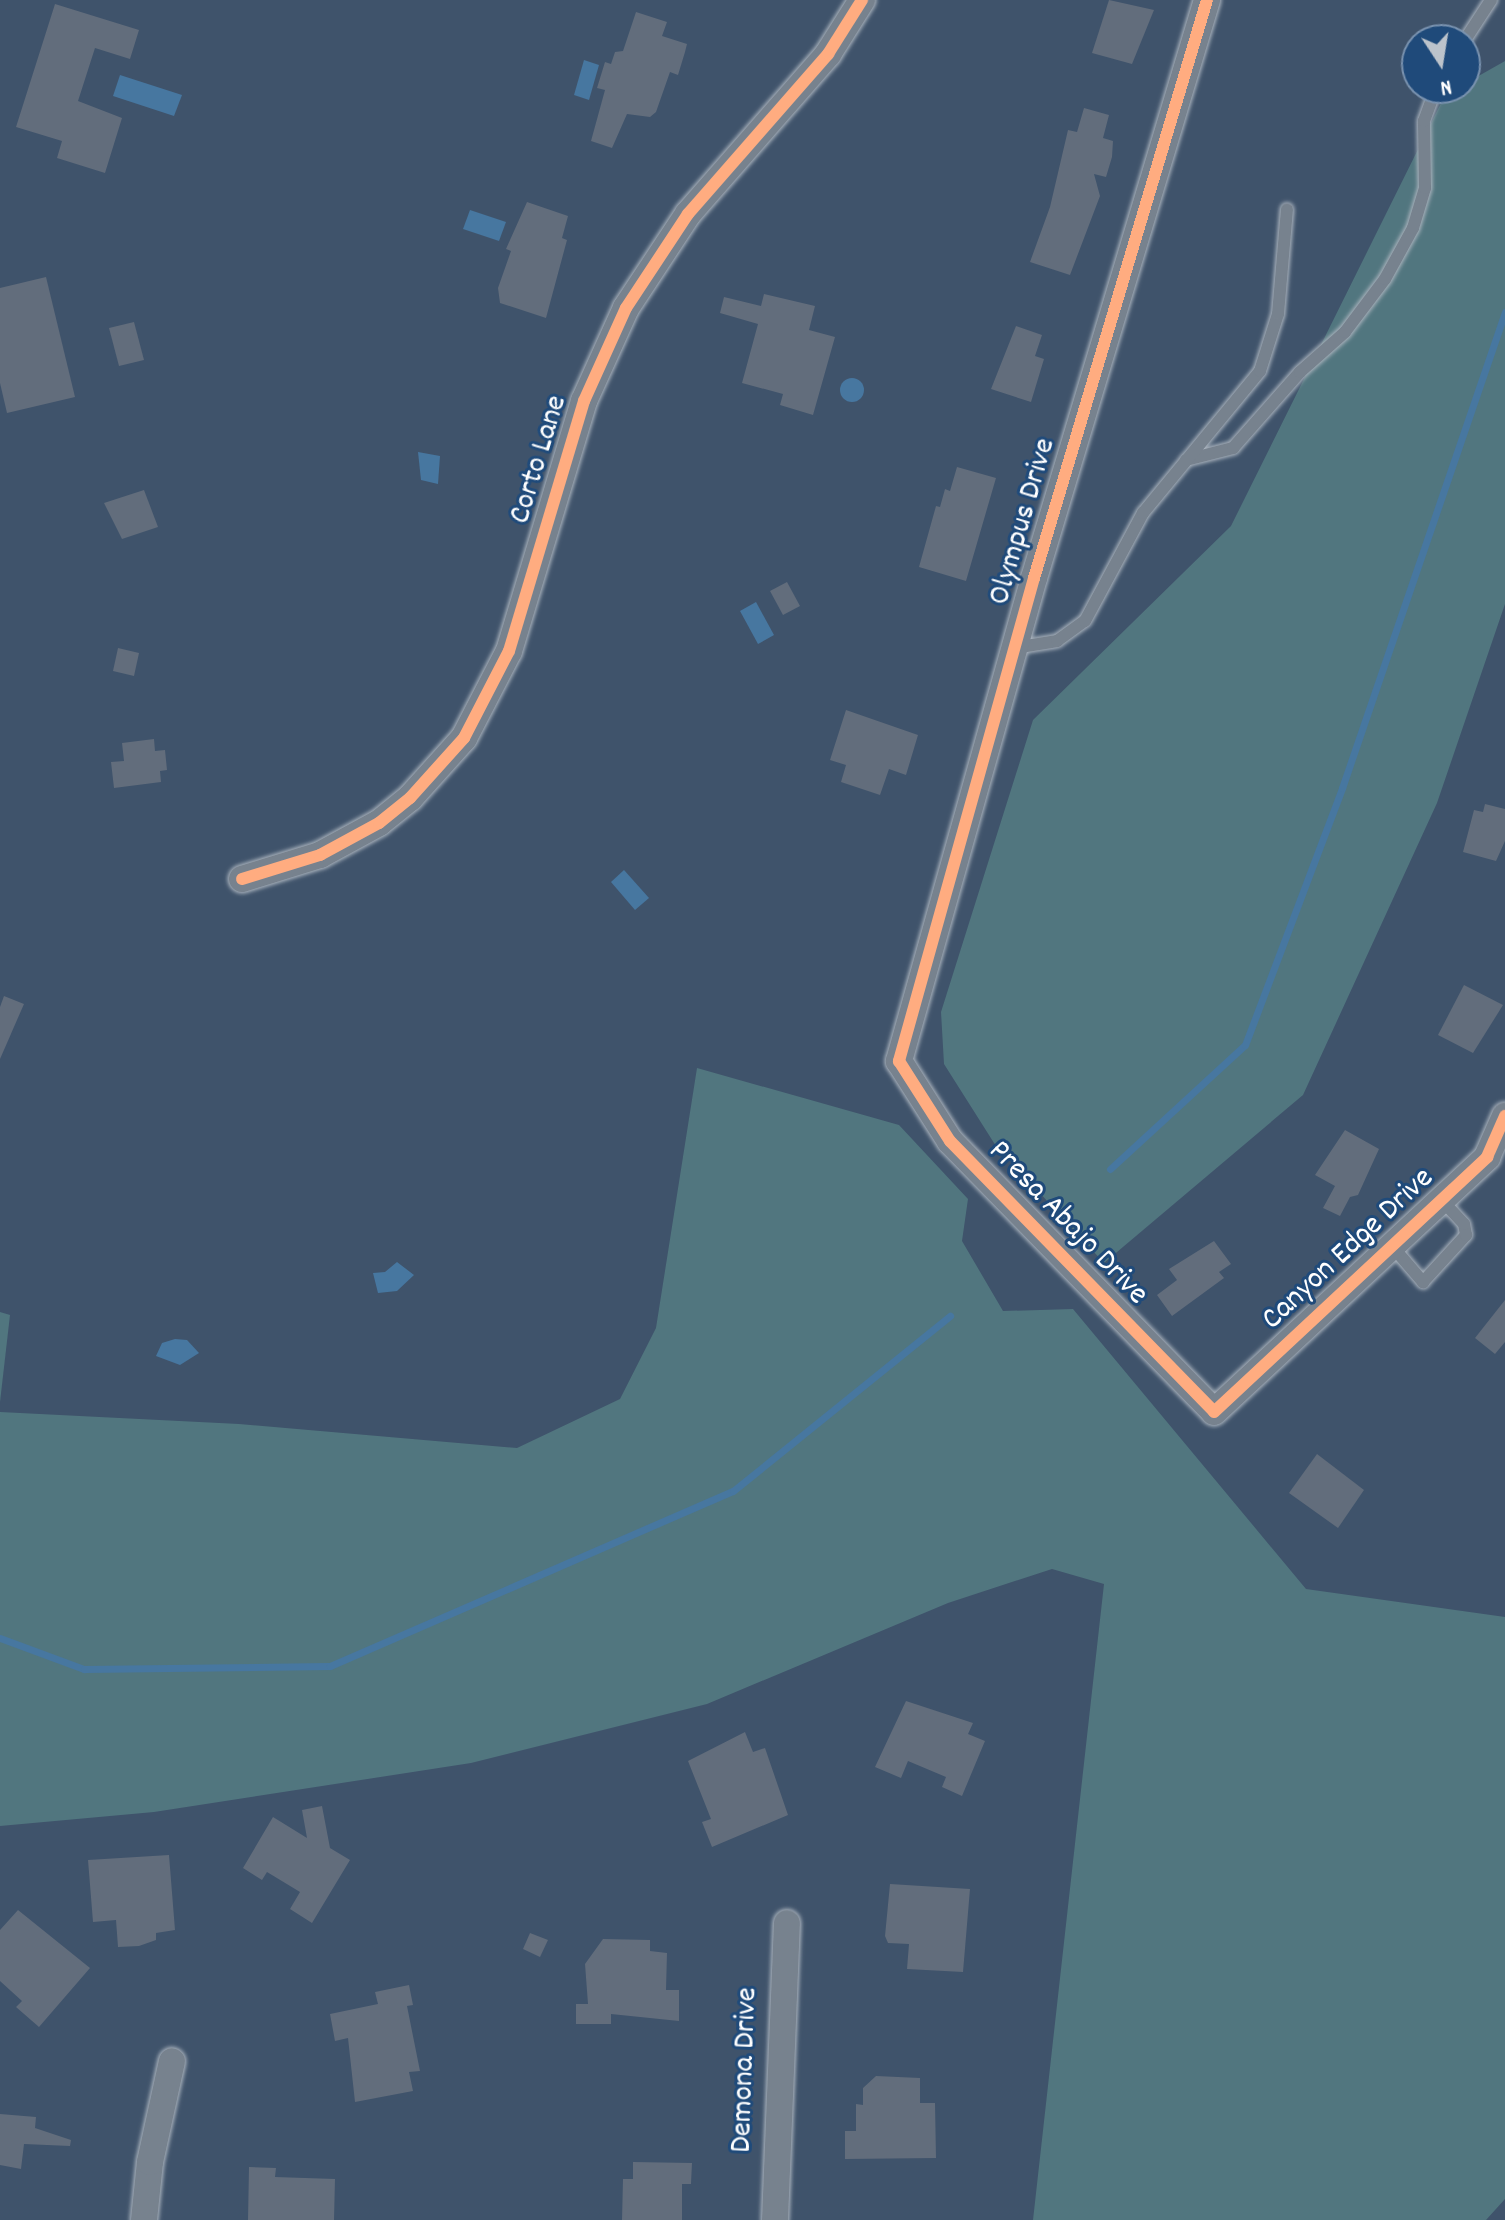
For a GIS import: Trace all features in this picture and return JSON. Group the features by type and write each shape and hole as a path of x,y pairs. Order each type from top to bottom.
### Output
{"street":[{"name":"Corto Lane","path":"242,879 320,855 379,823 410,798 464,738 509,651 584,401 626,308 688,214 828,54 862,0"},
{"name":"Olympus Drive","path":"899,1061 1014,648 1207,0"},
{"name":"Presa Abajo Drive","path":"899,1061 950,1141 1214,1412"},
{"name":"Canyon Edge Drive","path":"1214,1412 1487,1157 1505,1116"},
{"name":"Demona Drive","path":"775,2220 787,1923"},
{"path":"144,2220 150,2162 172,2061"}],"lane":[{"path":"1475,24 1491,0"},
{"path":"1186,460 1233,448 1300,372 1345,332 1385,279 1413,228 1425,188 1424,121 1430,104"},
{"path":"1014,648 1057,641 1085,621 1143,513 1260,371 1271,349 1287,209"},
{"path":"1392,1246 1423,1282 1466,1235 1464,1224 1441,1199"}],"green space":[{"path":"1505,61 1505,604 1437,803 1303,1095 1104,1263 994,1143 944,1064 941,1012 1033,720 1231,526 1441,104 1481,104 1481,75"},
{"path":"697,1068 899,1125 968,1199 962,1241 1003,1311 1073,1309 1306,1589 1505,1617 1505,2199 1486,2220 1033,2220 1104,1584 1052,1569 948,1603 707,1704 471,1763 154,1812 0,1826 0,1412 239,1424 517,1448 620,1399 656,1328"},
{"path":"0,1312 10,1315 0,1402"}],"water":[{"path":"584,60 599,65 589,100 574,95"},
{"path":"120,75 182,95 174,116 113,96"},
{"path":"470,210 506,222 499,241 463,229"},
{"path":"852,378 863,385 864,390 857,401 852,402 841,395 840,390 847,379"},
{"path":"418,452 440,456 438,484 421,480"},
{"path":"756,602 774,635 758,644 740,611"},
{"path":"624,870 649,898 635,910 611,882"},
{"path":"397,1262 414,1275 397,1291 378,1293 373,1273 385,1272"},
{"path":"175,1339 187,1340 199,1353 180,1365 156,1356 162,1343"}],"building":[{"path":"1109,0 1154,10 1132,64 1092,53"},
{"path":"55,4 139,30 130,59 95,48 78,101 122,118 105,173 57,158 62,141 16,127"},
{"path":"636,12 667,22 662,36 687,44 678,75 670,72 656,112 650,117 627,114 612,148 591,141 605,90 597,88 605,62 611,64 615,52 623,51"},
{"path":"1084,108 1109,115 1103,138 1113,141 1112,157 1106,177 1094,174 1100,196 1070,275 1030,262 1050,207 1068,130 1077,132"},
{"path":"527,202 568,216 562,238 567,240 546,318 500,303 498,288 511,251 506,249"},
{"path":"46,277 75,397 7,413 0,383 0,288"},
{"path":"764,294 815,306 809,330 835,337 813,415 780,405 783,394 742,383 758,324 720,313 724,297 761,306"},
{"path":"134,322 144,360 119,366 109,328"},
{"path":"1016,326 1042,335 1035,356 1044,359 1031,402 991,389"},
{"path":"957,467 996,478 966,581 919,567 936,506 940,507 945,489 950,491"},
{"path":"144,490 158,527 122,539 104,503"},
{"path":"787,582 800,606 783,615 770,591"},
{"path":"118,648 139,653 134,676 113,671"},
{"path":"846,710 918,735 906,775 889,769 880,795 841,782 846,765 830,760"},
{"path":"154,739 155,751 165,750 167,770 160,771 161,782 114,788 111,762 124,761 122,743"},
{"path":"1485,804 1505,809 1505,841 1496,861 1463,852 1474,810 1483,812"},
{"path":"1464,985 1503,1005 1473,1053 1438,1035"},
{"path":"4,996 24,1004 0,1059 0,1007"},
{"path":"1345,1130 1379,1149 1358,1195 1350,1197 1340,1216 1323,1208 1335,1186 1315,1175"},
{"path":"1214,1241 1231,1264 1219,1272 1224,1278 1172,1316 1157,1295 1177,1280 1169,1269"},
{"path":"1505,1300 1505,1342 1495,1354 1475,1338"},
{"path":"1317,1454 1364,1490 1338,1528 1289,1493"},
{"path":"906,1701 973,1723 968,1734 985,1741 962,1796 942,1787 946,1777 908,1761 901,1778 875,1767"},
{"path":"745,1732 753,1752 765,1748 788,1815 712,1847 702,1822 711,1819 688,1761"},
{"path":"322,1806 330,1848 350,1860 312,1923 290,1909 300,1892 267,1872 262,1880 243,1868 273,1817 307,1838 302,1810"},
{"path":"169,1855 175,1930 156,1933 156,1940 139,1946 118,1947 116,1920 93,1922 88,1860"},
{"path":"890,1884 970,1889 963,1972 907,1969 909,1944 888,1943 885,1936"},
{"path":"18,1910 90,1968 39,2027 16,2007 22,2001 0,1981 0,1930"},
{"path":"530,1933 548,1940 540,1957 523,1949"},
{"path":"603,1939 650,1940 650,1951 667,1953 666,1990 679,1990 679,2021 611,2014 611,2024 576,2024 576,2004 588,2004 585,1964"},
{"path":"409,1985 413,2005 407,2006 420,2071 409,2072 413,2091 355,2102 348,2038 335,2041 330,2014 378,2004 375,1992"},
{"path":"876,2076 920,2078 920,2103 935,2103 936,2158 845,2159 845,2131 856,2131 856,2104 863,2105 863,2088"},
{"path":"0,2114 36,2117 35,2128 71,2140 70,2146 24,2144 21,2169 0,2165"},
{"path":"633,2162 692,2163 691,2184 682,2184 682,2220 622,2220 623,2179 633,2179"},
{"path":"249,2167 276,2168 275,2177 335,2179 334,2220 248,2220"}],"waterway":[{"path":"1110,1169 1245,1045 1342,788 1505,312"},
{"path":"0,1638 84,1669 330,1666 733,1491 950,1316"}],"cycle path":[{"path":"242,879 320,855 379,823 410,798 464,738 509,651 584,401 626,308 688,214 828,54 862,0"},
{"path":"1207,0 1034,578 899,1061 950,1141 1214,1412 1487,1157 1505,1116"}]}
